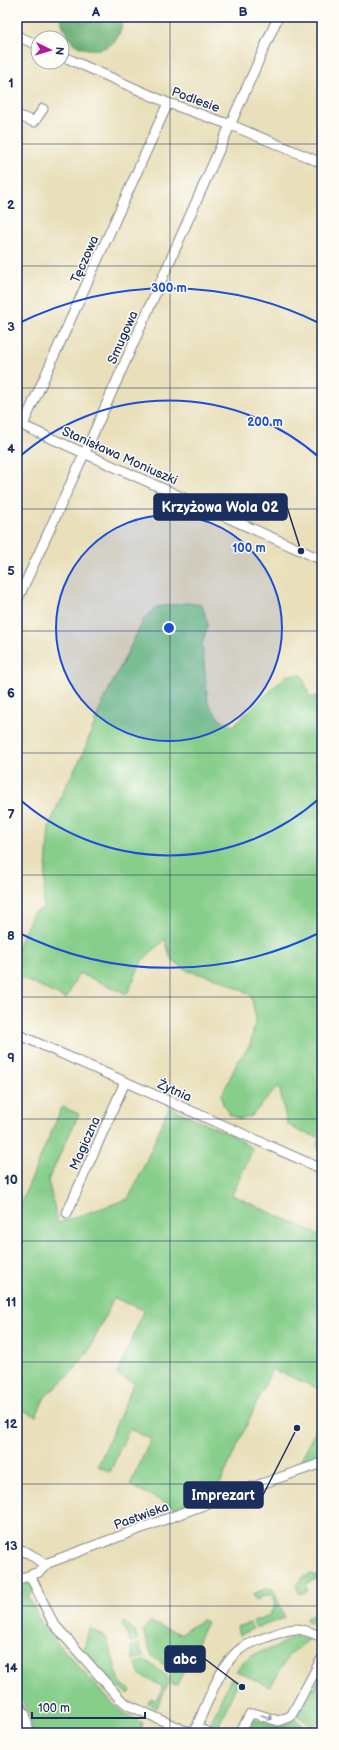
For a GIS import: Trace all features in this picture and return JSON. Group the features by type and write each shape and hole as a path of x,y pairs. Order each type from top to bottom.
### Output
{"street":[{"name":"Smugowa","path":"17,601 85,453 278,17"},
{"path":"17,36 30,42"},
{"name":"Podlesie","path":"70,60 168,103 231,125 322,163"},
{"name":"Tęczowa","path":"20,424 168,103"},
{"path":"17,115 34,122 43,109"},
{"name":"Stanisława Moniuszki","path":"20,424 322,560"},
{"name":"Żytnia","path":"17,1034 322,1169"},
{"name":"Magiczna","path":"67,1213 125,1082"},
{"name":"Pastwiska","path":"17,1580 42,1570 46,1565 244,1490 322,1463"},
{"path":"17,1548 46,1565"},
{"path":"30,1575 52,1623 119,1698 128,1705 193,1731 209,1733"},
{"path":"193,1731 228,1662 238,1650 251,1642 292,1628 301,1628 322,1637"},
{"path":"240,1733 250,1714 257,1714 278,1721 293,1714 322,1658"},
{"path":"17,1702 25,1714 28,1733"}],"green space":[{"path":"60,17 125,17 117,38 113,43 101,49 88,49 75,44 70,40 70,30 64,30"},
{"path":"186,603 202,605 208,625 202,643 208,703 220,720 233,726 287,675 302,675 310,698 322,695 322,1155 317,1145 319,1137 300,1132 287,1124 279,1086 251,1116 241,1119 230,1115 223,1104 222,1095 238,1061 250,1045 256,1019 251,995 220,979 188,971 171,959 165,939 142,961 127,994 79,973 66,999 17,976 17,948 33,913 43,909 49,827 64,789 82,756 101,706 144,619 157,607"},
{"path":"62,1107 79,1114 48,1180 58,1223 128,1199 169,1107 234,1136 253,1149 232,1195 322,1236 322,1390 272,1369 220,1484 201,1497 175,1508 130,1485 151,1439 129,1429 110,1472 98,1466 134,1383 117,1375 144,1310 114,1298 89,1350 74,1370 45,1397 36,1416 17,1408 17,1204 20,1205"},
{"path":"322,1417 322,1458 302,1465 301,1460"},
{"path":"311,1574 322,1577 322,1587 318,1578 306,1584 308,1591 300,1594 296,1585 302,1578"},
{"path":"23,1582 31,1585 34,1592 28,1596 46,1632 53,1629 54,1631 50,1635 112,1703 124,1713 143,1723 139,1732 141,1733 32,1733 27,1708 17,1696 17,1584"},
{"path":"267,1588 273,1589 285,1618 256,1628 253,1621 268,1616 275,1608 273,1607 275,1604 271,1594 258,1598 258,1601 255,1600 253,1594"},
{"path":"313,1615 322,1617 322,1628 307,1621 306,1618"},
{"path":"202,1620 207,1622 177,1685 170,1683 170,1678 177,1663 168,1659 164,1665 152,1656 143,1630 150,1622 180,1634"},
{"path":"123,1621 135,1632 137,1640 130,1643 125,1628 122,1626"},
{"path":"250,1623 253,1629 239,1635 237,1627"},
{"path":"89,1628 106,1637 121,1685 131,1690 129,1694 119,1689 84,1650"},
{"path":"297,1636 310,1639 289,1655 270,1687 236,1671 251,1655 274,1647 290,1638"},
{"path":"139,1644 143,1657 134,1660 130,1647"},
{"path":"145,1660 167,1676 167,1686 157,1708 148,1703 152,1699 156,1701 163,1687 139,1674 136,1663"},
{"path":"321,1676 322,1720 312,1726 297,1715"},
{"path":"231,1678 238,1681 216,1732 208,1728"},
{"path":"293,1717 313,1733 244,1733 250,1721 253,1719 275,1725 284,1725 290,1723"}],"place":[{"name":"Krzyżowa Wola 02","path":"301,551"},
{"name":"Imprezart","path":"297,1428"},
{"name":"abc","path":"242,1687"}]}
